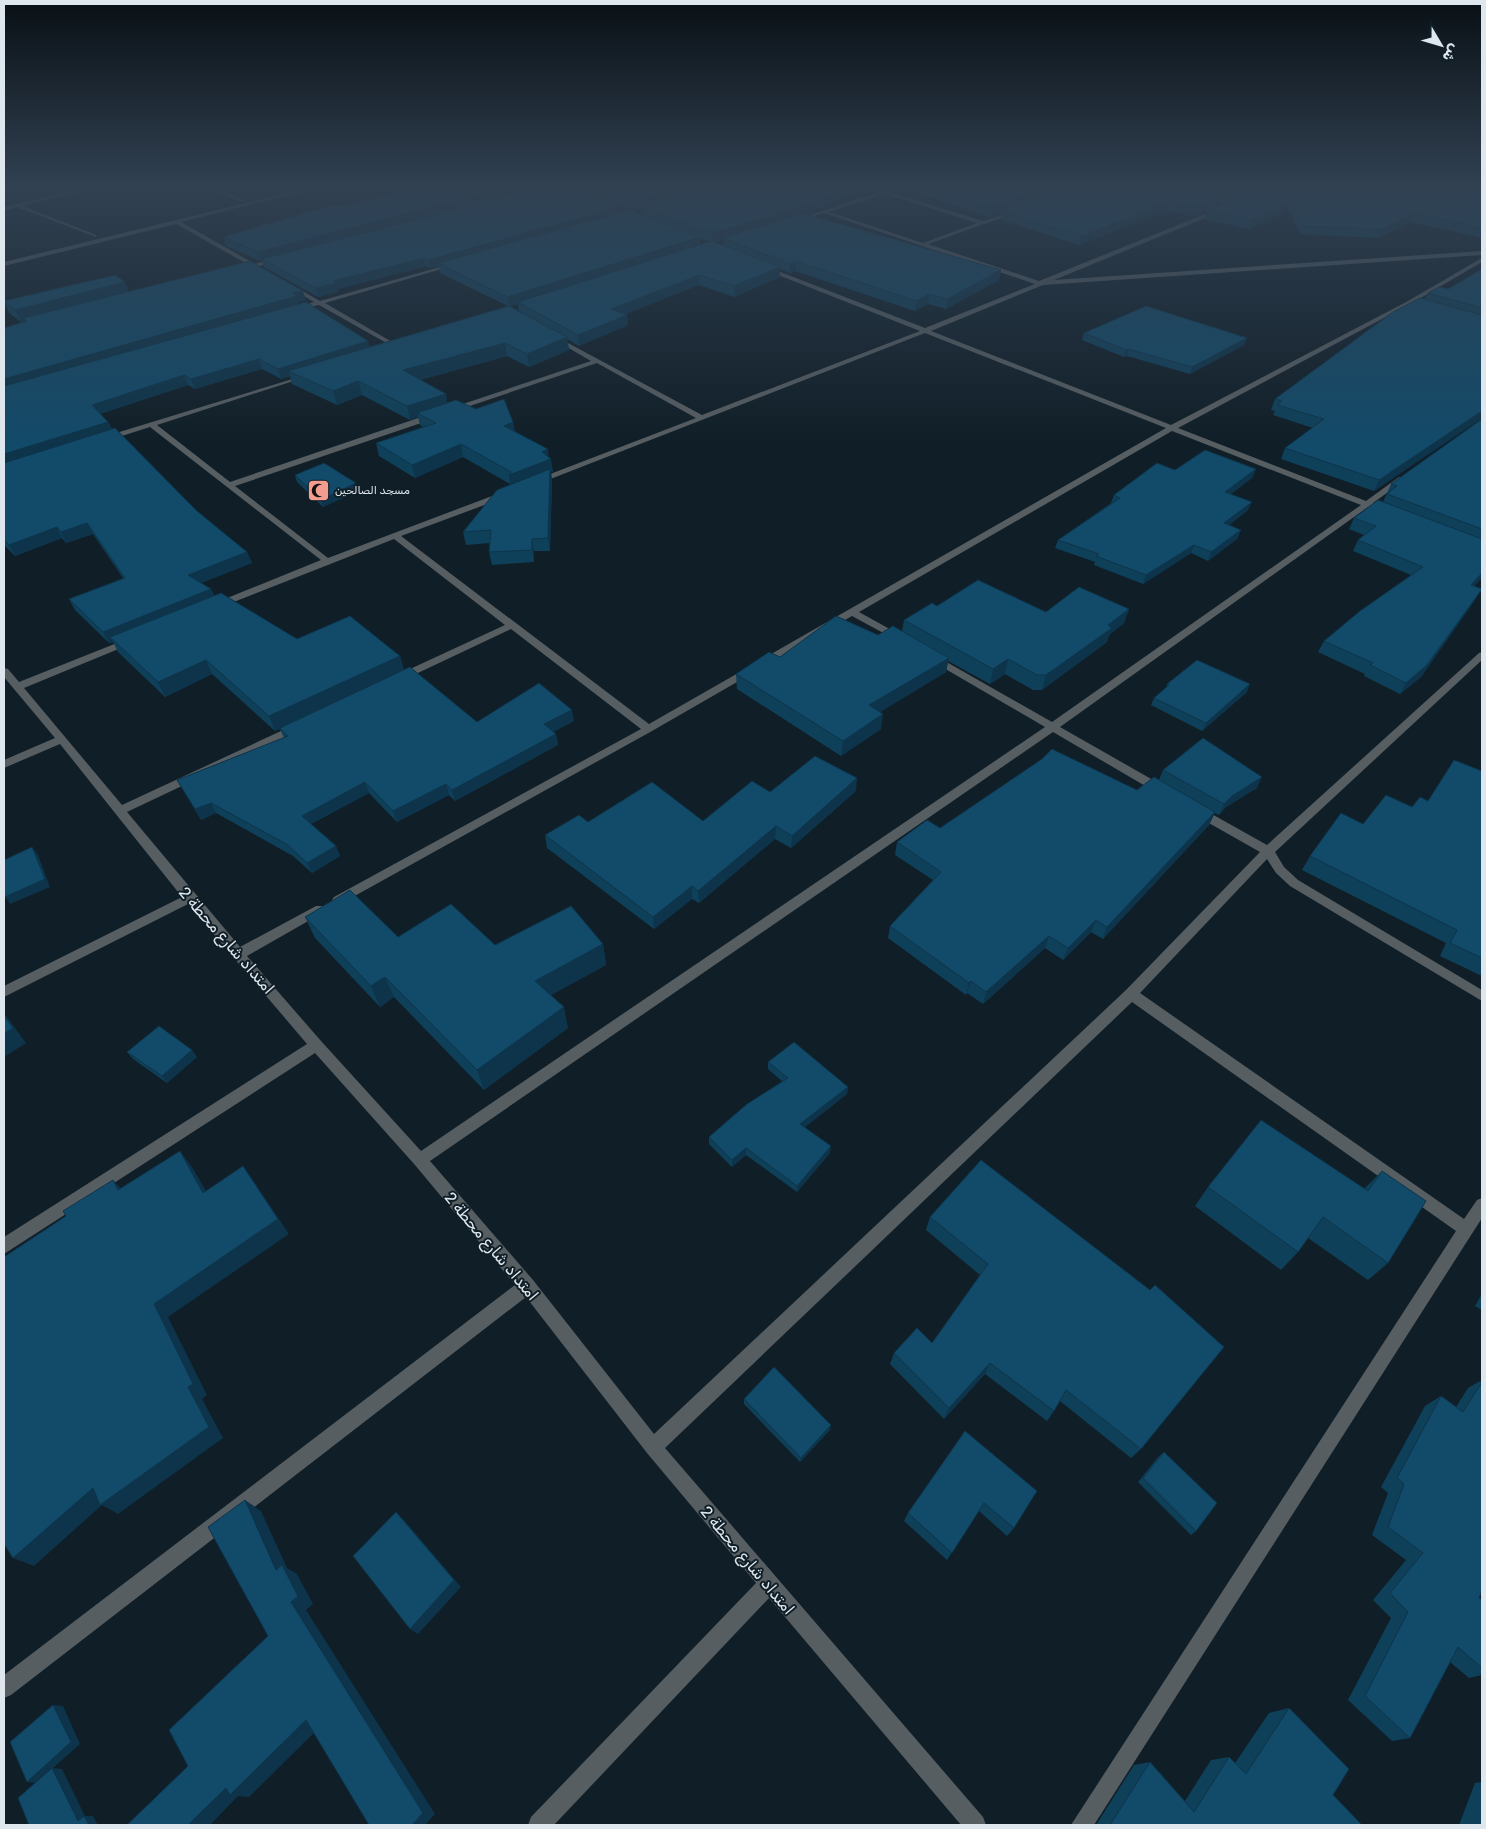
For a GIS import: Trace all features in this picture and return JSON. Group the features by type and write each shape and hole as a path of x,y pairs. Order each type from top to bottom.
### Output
{"street":[{"path":"290,311 424,273"},
{"path":"778,273 927,330 1170,429 1372,506"},
{"path":"1011,273 1039,283 1181,273"},
{"path":"526,486 927,330 1063,273"},
{"path":"239,954 648,729 1170,429 1414,303 1461,273"},
{"path":"287,284 397,347"},
{"path":"548,334 702,418"},
{"path":"387,350 406,344"},
{"path":"229,485 597,361"},
{"path":"96,442 312,374"},
{"path":"152,425 327,561"},
{"path":"420,1160 1053,727 1372,506 1414,471"},
{"path":"208,609 327,561 397,537 508,494"},
{"path":"397,537 648,729"},
{"path":"853,612 1173,797"},
{"path":"388,684 512,625"},
{"path":"17,687 135,639"},
{"path":"653,1447 1131,994 1268,851 1482,655"},
{"name":"امتداد شارع محطة 2","path":"4,671 62,739 190,898 316,1045 420,1160 526,1286 653,1447 975,1825"},
{"path":"120,811 307,722"},
{"path":"4,764 62,739"},
{"path":"1190,807 1268,851 1280,870 1294,883 1482,996"},
{"path":"4,992 190,898"},
{"path":"1131,994 1466,1229"},
{"path":"4,1246 316,1045"},
{"path":"1082,1825 1482,1205"},
{"path":"4,1688 526,1286"},
{"path":"539,1825 768,1584"}],"building":[{"path":"201,273 272,273 303,291 293,293 297,296 4,379 4,328 27,321 24,318"},
{"path":"288,273 363,273 333,281 336,283 315,288"},
{"path":"459,273 583,273 507,297"},
{"path":"609,273 765,273 734,286 699,275 611,309 627,315 578,335 518,302"},
{"path":"833,273 995,273 947,299 929,294 917,301"},
{"path":"1475,273 1482,273 1482,308 1428,293 1439,287 1448,289"},
{"path":"115,275 125,282 15,310 4,301"},
{"path":"1420,298 1482,315 1482,411 1379,480 1285,448 1324,419 1277,405 1282,401 1275,399 1393,312"},
{"path":"306,302 368,341 278,369 259,359 191,379 184,375 92,405 108,422 4,454 4,386"},
{"path":"509,306 567,337 527,354 505,343 403,370 446,394 407,406 358,381 333,391 288,371"},
{"path":"1146,306 1247,338 1192,367 1126,350 1084,333"},
{"path":"504,399 513,422 504,426 548,449 542,452 551,459 509,475 511,472 461,444 412,465 376,443 436,423 417,413 456,400 476,409"},
{"path":"1482,419 1482,529 1387,494 1397,486 1391,484"},
{"path":"115,428 197,511 247,552 188,575 211,589 103,632 69,599 125,578 87,523 61,532 57,527 9,545 4,540 4,463"},
{"path":"1205,450 1256,469 1225,492 1252,502 1224,523 1241,530 1211,552 1194,545 1146,575 1096,556 1099,554 1058,540 1120,498 1114,495 1157,463 1175,470"},
{"path":"324,463 356,483 321,500 295,475"},
{"path":"550,469 548,538 532,539 532,550 489,552 491,530 463,532 497,490"},
{"path":"1378,500 1482,539 1482,573 1471,585 1482,589 1427,665 1406,683 1370,665 1373,663 1324,641 1360,611 1423,567 1358,540 1376,526 1354,518"},
{"path":"978,580 1046,612 1079,587 1129,609 1108,625 1112,628 1046,675 1037,675 1008,659 993,669 904,620 932,603 937,606"},
{"path":"221,593 297,639 350,616 400,656 269,716 206,660 158,682 110,637"},
{"path":"836,616 878,635 893,626 949,658 869,705 883,714 843,741 736,674 769,652 780,657"},
{"path":"1197,660 1250,684 1206,723 1154,698 1169,685 1167,684"},
{"path":"410,667 477,722 539,683 572,710 544,724 556,734 452,790 446,784 393,811 365,782 302,816 336,846 307,863 288,845 211,803 195,809 177,780 288,736 280,728"},
{"path":"1203,738 1262,777 1232,796 1224,804 1163,770"},
{"path":"1052,749 1137,790 1154,777 1215,812 1107,927 1096,920 1068,948 1049,936 986,992 971,981 969,983 890,926 941,872 897,842 927,820 940,828 1042,759"},
{"path":"815,756 857,778 792,836 776,826 698,891 692,886 653,917 545,835 579,815 588,822 652,782 703,821 752,781 770,792"},
{"path":"1454,760 1482,771 1482,958 1450,943 1457,930 1310,856 1341,813 1363,824 1386,795 1412,807 1420,797 1428,801"},
{"path":"32,847 45,879 5,897 4,860"},
{"path":"350,890 398,937 451,904 495,945 571,906 603,944 535,981 564,1007 477,1070 385,977 371,986 305,917"},
{"path":"4,1016 13,1028 4,1034"},
{"path":"159,1026 192,1050 162,1076 127,1052"},
{"path":"794,1042 848,1087 800,1124 831,1146 797,1186 746,1148 732,1160 709,1137 747,1104 788,1078 768,1062"},
{"path":"1261,1120 1368,1191 1382,1171 1426,1201 1388,1263 1323,1217 1298,1252 1208,1187"},
{"path":"180,1151 203,1193 243,1166 278,1219 154,1304 193,1384 188,1387 209,1427 100,1505 93,1488 13,1558 4,1544 4,1257 66,1216 63,1211 113,1180 118,1190"},
{"path":"981,1160 1150,1290 1155,1285 1224,1347 1141,1449 1066,1390 1054,1411 990,1363 949,1408 894,1353 917,1328 932,1343 988,1264 930,1217"},
{"path":"774,1367 831,1425 801,1458 744,1399"},
{"path":"1482,1382 1482,1590 1479,1598 1482,1600 1482,1668 1458,1647 1410,1738 1365,1696 1408,1612 1390,1593 1423,1553 1388,1527 1404,1484 1397,1478 1441,1396 1463,1412"},
{"path":"965,1431 1037,1491 1014,1528 984,1503 952,1553 908,1513"},
{"path":"1164,1452 1217,1503 1196,1531 1143,1478"},
{"path":"245,1500 276,1570 282,1565 298,1596 291,1602 423,1813 412,1825 369,1825 306,1720 230,1795 226,1788 188,1825 127,1825 188,1766 169,1730 268,1636 208,1527"},
{"path":"396,1512 454,1580 410,1629 353,1556"},
{"path":"53,1705 71,1742 27,1782 10,1742"},
{"path":"1289,1708 1349,1769 1333,1795 1362,1825 1110,1825 1150,1762 1194,1812 1229,1757 1246,1774"},
{"path":"52,1768 78,1821 84,1816 89,1825 29,1825 18,1798"}],"place":[{"name":"مسجد الصالحين","path":"319,490"}]}
